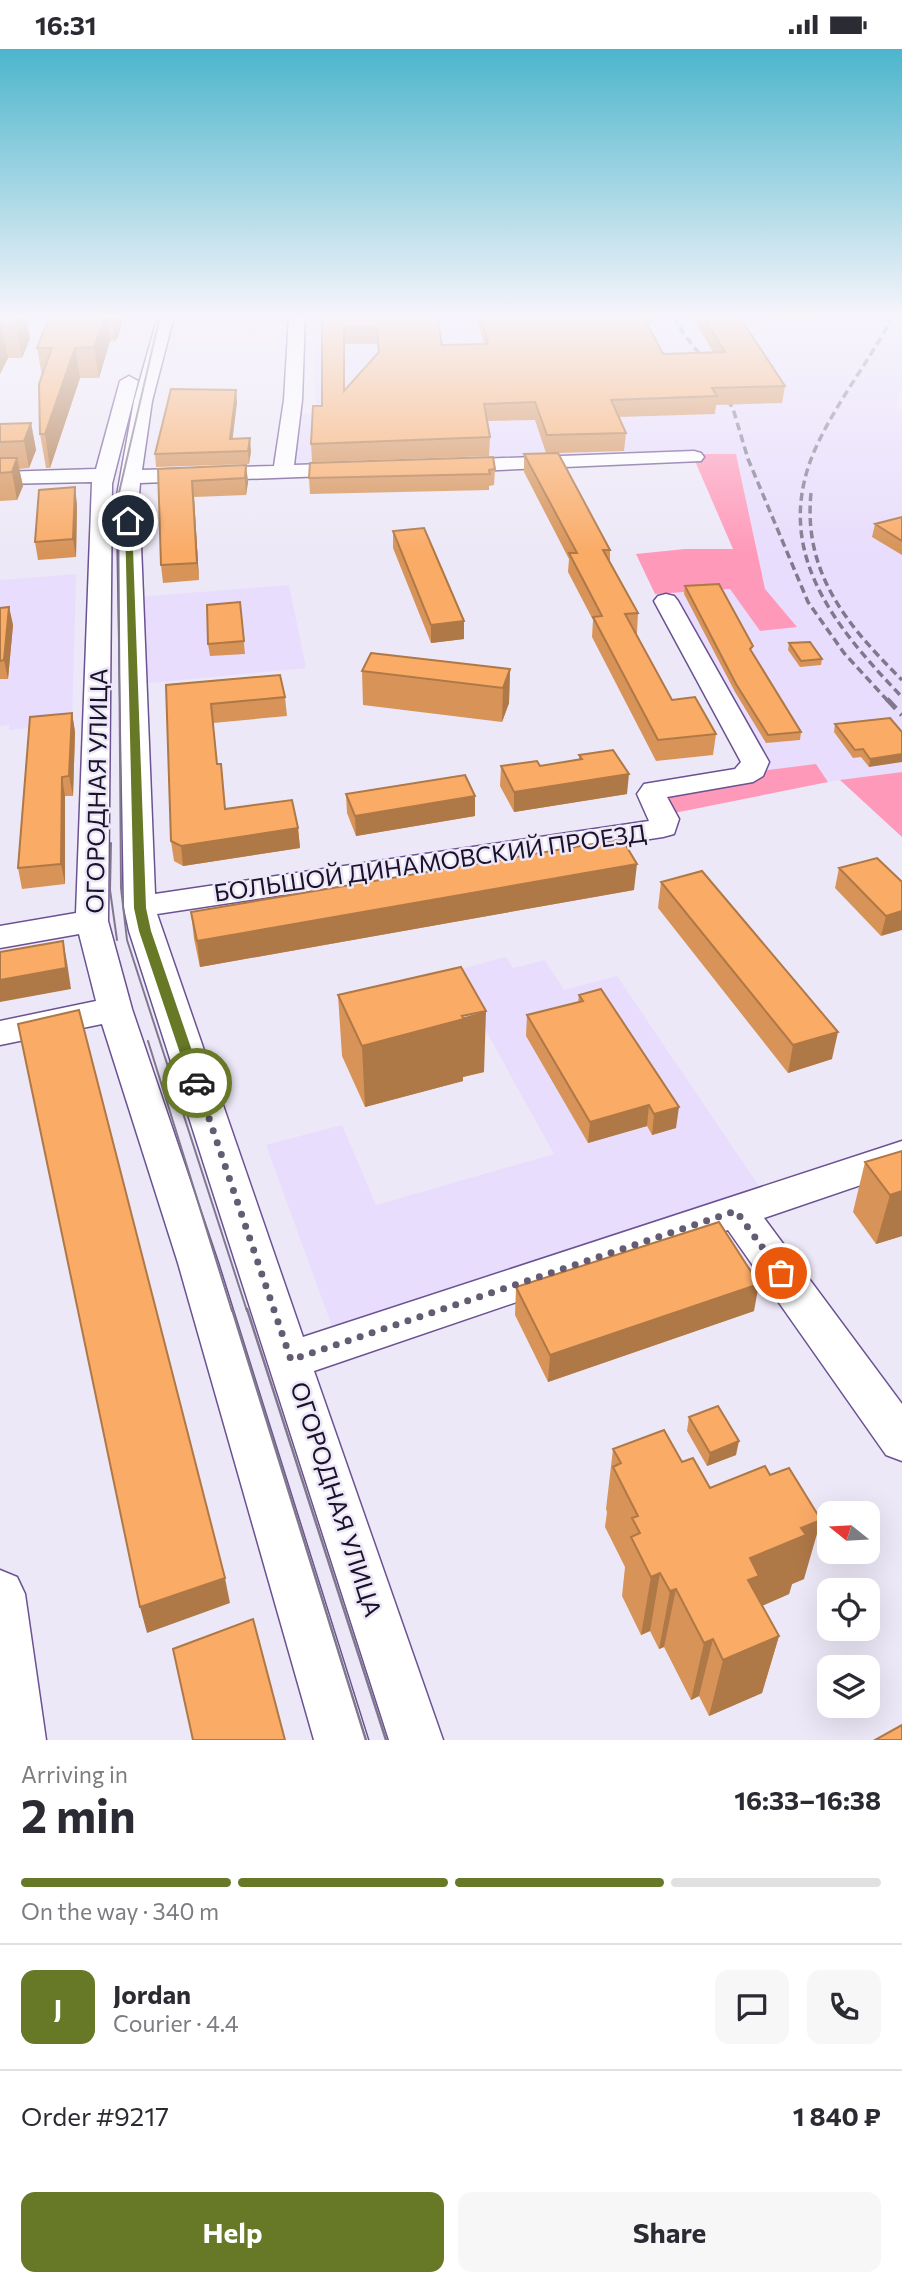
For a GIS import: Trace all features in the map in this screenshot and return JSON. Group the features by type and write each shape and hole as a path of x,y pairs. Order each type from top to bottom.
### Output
{"street":[{"name":"ОГОРОДНАЯ УЛИЦА","path":"132,395 116,476 92,921 115,1009 198,1263 341,1740"},
{"name":"ОГОРОДНАЯ УЛИЦА","path":"116,476 145,395"},
{"path":"283,471 293,395"},
{"path":"428,466 694,457"},
{"path":"0,478 376,468"},
{"name":"ОГОРОДНАЯ УЛИЦА","path":"116,476 128,495 140,908 145,931 291,1360 416,1740"},
{"name":"БОЛЬШОЙ ДИНАМОВСКИЙ ПРОЕЗД","path":"140,908 172,900 663,828 664,819 651,794 654,790 743,776 753,770 754,762 666,601"},
{"path":"0,937 92,921"},
{"path":"0,1033 115,1009"},
{"path":"291,1360 902,1157"},
{"path":"736,1211 902,1440"},
{"path":"0,1594 19,1740"}],"shaded area":[{"path":"315,395 900,395 896,409 902,409 902,772 828,782 816,765 759,771 762,763 674,593 730,589 760,631 765,589 736,454 642,454 303,468 294,464 293,460 298,414 315,414"},
{"path":"692,454 736,454 765,589 797,627 760,631 730,589 655,594 636,554 685,549 733,549"},
{"path":"76,574 72,724 9,730 9,725 0,726 0,580"},
{"path":"289,585 306,668 140,684 138,597"},
{"path":"816,764 828,782 669,814 664,791 759,771"},
{"path":"902,772 902,837 840,780"},
{"path":"506,957 513,968 545,960 564,990 617,976 765,1195 333,1329 266,1145 342,1125 376,1205 554,1154 453,971"}],"building":[{"path":"39,395 59,395 45,434 40,434"},
{"path":"170,395 235,395 230,439 250,438 248,451 155,454"},
{"path":"322,395 717,396 611,400 626,433 547,435 535,402 484,404 490,437 311,444 313,406 322,406"},
{"path":"31,423 24,441 0,442 0,424"},
{"path":"558,453 610,550 603,550 638,613 625,614 672,700 695,697 716,734 658,740 593,617 602,616 569,553 577,553 524,454"},
{"path":"493,457 495,469 489,470 490,474 309,478 310,463"},
{"path":"0,458 17,458 12,472 0,473"},
{"path":"246,465 245,478 192,481 197,563 161,565 158,469"},
{"path":"75,487 73,539 35,542 39,490"},
{"path":"902,517 902,541 875,524"},
{"path":"424,528 464,621 431,625 393,531"},
{"path":"719,584 753,646 750,649 801,732 768,735 736,684 685,586"},
{"path":"240,602 244,641 208,644 207,605"},
{"path":"9,607 4,660 0,661 0,608"},
{"path":"810,642 822,659 801,661 789,643"},
{"path":"371,653 510,669 503,688 362,671"},
{"path":"280,675 285,697 211,704 217,764 221,764 225,809 292,800 298,828 181,846 171,841 166,685"},
{"path":"72,713 69,776 62,777 61,864 18,868 30,717"},
{"path":"890,718 902,732 902,754 870,759 863,749 855,750 835,724"},
{"path":"613,750 629,774 514,792 501,766 537,761 540,766 582,759 579,755"},
{"path":"465,775 475,796 355,816 346,794"},
{"path":"622,839 637,864 197,941 191,912"},
{"path":"877,858 902,882 902,911 886,916 839,868"},
{"path":"702,871 838,1032 793,1045 661,882"},
{"path":"63,941 66,968 0,980 0,952"},
{"path":"461,967 486,1011 362,1046 338,995"},
{"path":"601,989 679,1107 654,1114 649,1105 590,1122 527,1015 583,1001 579,995"},
{"path":"79,1010 225,1578 140,1607 18,1024"},
{"path":"902,1151 902,1191 890,1195 865,1162"},
{"path":"719,1222 759,1284 550,1355 516,1287"},
{"path":"718,1406 739,1441 710,1453 689,1417"},
{"path":"664,1430 682,1462 693,1458 710,1488 765,1466 770,1475 789,1468 817,1514 817,1522 801,1528 806,1535 750,1558 759,1576 748,1580 779,1636 723,1660 713,1639 704,1643 676,1589 670,1591 660,1573 651,1577 631,1537 640,1533 632,1518 638,1516 613,1467 621,1463 613,1449"},
{"path":"253,1619 285,1740 193,1740 173,1649"},
{"path":"902,1725 902,1740 875,1740"}],"tram line":[{"path":"142,395 118,497 121,888 127,940 247,1311"},
{"path":"111,843 110,890 117,940"},
{"path":"148,1041 232,1311"},
{"path":"232,1309 366,1740"},
{"path":"247,1309 386,1740"}],"railway":[{"path":"726,395 748,459 808,602 844,653 888,701"},
{"path":"845,395 817,445 804,482 800,518 805,551 816,583 832,613 853,642 902,697"},
{"path":"811,493 810,522 814,549 833,597 864,639 902,680"},
{"path":"887,699 902,715"}],"way so far":[{"path":"197,1083 291,1360 736,1211 781,1273"}],"route":[{"path":"128,521 140,908 145,931 197,1083"}]}
